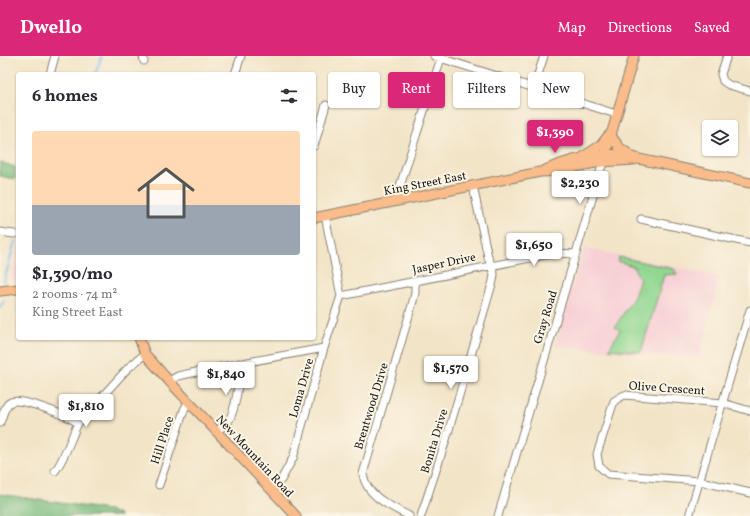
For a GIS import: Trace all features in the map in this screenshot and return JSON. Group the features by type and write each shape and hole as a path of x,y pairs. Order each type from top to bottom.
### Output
{"main road":[{"name":"Gray Road","path":"604,158 634,56"},
{"path":"577,160 601,145 610,134 623,151 630,155"},
{"name":"King Street East","path":"540,172 554,165 577,160 630,155 639,159 750,183"},
{"name":"King Street East","path":"316,218 540,172 555,172 604,158 629,162 639,159"},
{"path":"0,291 16,289"},
{"name":"New Mountain Road","path":"140,340 145,354 215,431 296,516"}],"street":[{"path":"51,72 55,56"},
{"path":"236,72 241,56"},
{"path":"539,72 544,56"},
{"path":"727,56 721,74 723,81 728,85 750,91"},
{"path":"397,200 437,57 528,85"},
{"path":"584,103 616,114"},
{"path":"316,139 326,105"},
{"name":"Gray Road","path":"498,516 604,158"},
{"name":"Bonita Drive","path":"421,516 490,292 494,274 473,186"},
{"name":"Loma Drive","path":"267,486 281,480 293,458 324,348 341,296 326,215"},
{"path":"641,219 750,243"},
{"path":"0,232 14,234"},
{"name":"Jasper Drive","path":"341,296 555,253 576,254"},
{"name":"Brentwood Drive","path":"409,516 387,504 368,490 364,483 362,474 412,305 415,293 415,281"},
{"path":"689,516 747,330 750,310"},
{"path":"169,381 178,376 239,363 324,348"},
{"path":"55,471 63,461 66,447 78,423 128,368 145,354"},
{"path":"215,431 227,423 231,416 240,376 239,363"},
{"name":"Olive Crescent","path":"750,411 723,403 624,395 614,401 597,454 599,466 608,474 700,481 750,492"},
{"path":"0,423 6,406 11,402 18,400 78,423"},
{"name":"Hill Place","path":"159,485 188,402"}],"shaded area":[{"path":"584,248 720,277 699,359 555,346"},
{"path":"16,249 16,281 11,283"}],"green space":[{"path":"0,162 15,167 15,179 0,176"},
{"path":"619,257 674,269 677,274 664,275 641,352 609,349 620,330 615,327 634,297 640,279 633,266 617,261"},
{"path":"0,494 109,510 121,516 0,516"}],"waterway":[{"path":"96,72 102,56"},
{"path":"4,282 15,241"},
{"path":"0,307 4,301"}]}
